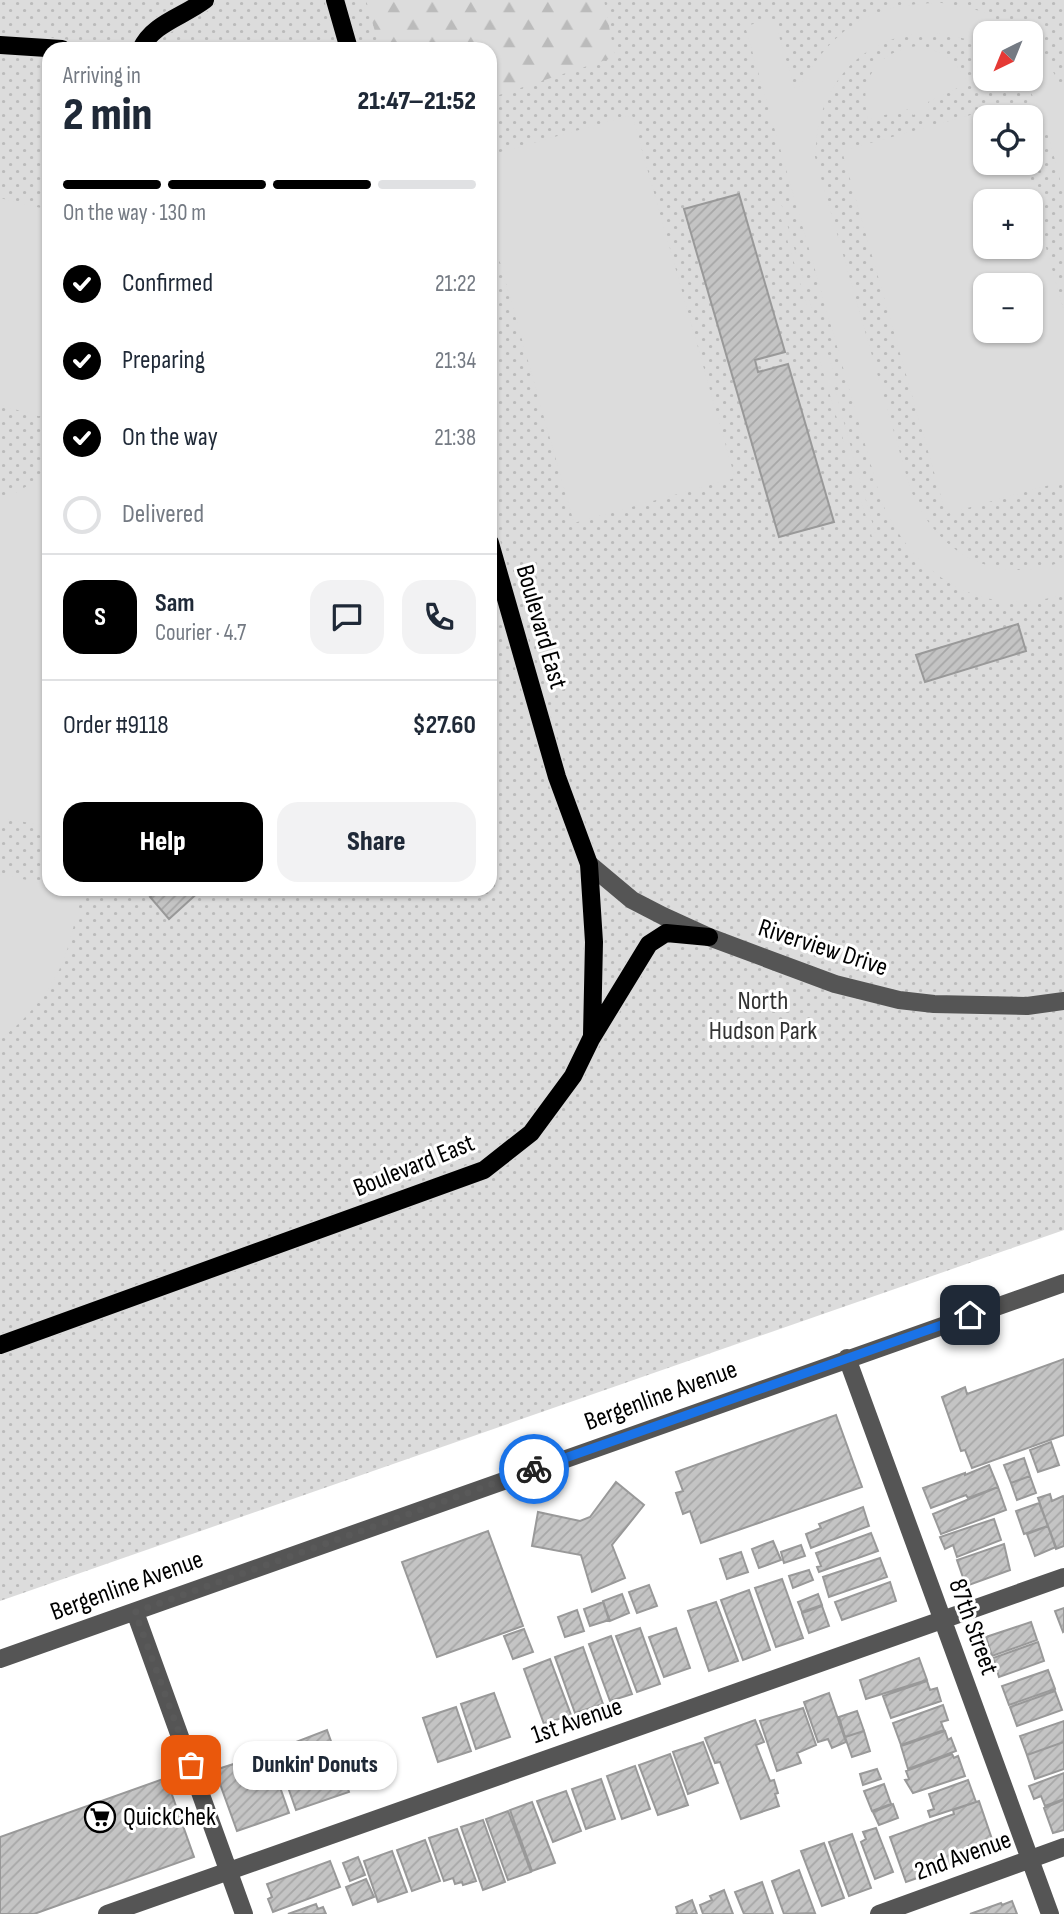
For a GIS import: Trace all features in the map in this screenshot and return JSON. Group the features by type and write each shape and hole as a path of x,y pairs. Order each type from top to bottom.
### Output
{"main road":[{"path":"144,42 159,26 205,0"},
{"path":"335,0 347,42"},
{"path":"0,45 42,48"},
{"name":"Boulevard East","path":"0,1345 484,1170 531,1133 573,1076 592,1039 594,942 589,864 557,776 497,567"},
{"path":"592,1039 652,941 666,933 709,937"}],"street":[{"name":"Riverview Drive","path":"589,864 632,900 709,937 835,984 900,1000 934,1004 1027,1006 1064,1001"},
{"name":"Bergenline Avenue","path":"0,1659 1064,1283"},
{"name":"87th Street","path":"846,1358 1032,1858 1050,1914"},
{"name":"1st Avenue","path":"107,1914 1064,1577"},
{"path":"135,1612 244,1914"},
{"name":"2nd Avenue","path":"879,1914 1064,1847"}],"green space":[{"name":"North Hudson Park","path":"0,0 1064,0 1064,1230 0,1601"},
{"path":"366,0 604,0 615,57 497,96 497,42 378,42"},
{"path":"942,3 981,11 999,21 973,21 973,42 935,33 910,35 887,41 866,53 847,69 832,90 821,115 815,157 910,488 921,511 935,531 952,547 971,559 992,567 1015,570 1039,568 1064,561 1064,594 1034,601 1005,601 978,596 953,585 931,570 911,550 894,527 881,500 745,26 774,19 796,93 823,52 838,36 873,15 916,4"},
{"path":"918,46 934,50 948,58 959,68 968,83 928,102 930,109 913,115 910,109 868,119 866,91 874,69 891,54"},
{"path":"1043,55 1064,91 1064,194 1043,120 1043,105 1037,105 1031,92 1043,91"},
{"path":"973,114 973,175 1025,175 1029,189 973,189 973,259 1043,259 1043,237 1064,311 1064,481 946,514 842,151"},
{"path":"632,115 735,478 574,523 497,252 497,153"},
{"path":"778,193 815,319 811,320 774,195"},
{"path":"0,198 42,208 42,416 0,405"},
{"path":"829,356 837,386 834,387 876,536 872,537 819,358"},
{"path":"42,477 42,825 0,818 0,502"},
{"path":"0,874 42,883 42,896 81,896 67,950 55,978 34,1007 0,1039"}],"building":[{"path":"739,194 785,352 755,360 758,372 788,364 834,522 779,537 684,209"},
{"path":"1018,624 1026,651 925,682 916,655"},
{"path":"151,896 194,896 169,919"},
{"path":"1064,1359 1064,1435 972,1468 965,1450 961,1451 942,1397 965,1387 967,1394"},
{"path":"836,1415 862,1487 701,1543 690,1511 683,1514 676,1493 683,1491 676,1472"},
{"path":"1051,1442 1059,1465 1038,1472 1030,1450"},
{"path":"1024,1458 1030,1476 1011,1483 1004,1465"},
{"path":"989,1465 998,1487 931,1508 923,1488"},
{"path":"1030,1476 1036,1493 1017,1500 1011,1483"},
{"path":"616,1482 644,1505 612,1545 625,1578 592,1592 581,1555 532,1546 538,1512 580,1521 590,1517"},
{"path":"998,1487 1006,1510 941,1534 933,1514"},
{"path":"1050,1494 1052,1501 1063,1496 1064,1498 1064,1546 1056,1549 1038,1498"},
{"path":"1039,1503 1048,1526 1024,1534 1016,1511"},
{"path":"863,1507 869,1526 811,1548 806,1534 821,1528 819,1524"},
{"path":"994,1519 1001,1540 957,1557 953,1545 945,1549 940,1537"},
{"path":"1048,1526 1056,1547 1035,1556 1027,1534"},
{"path":"488,1531 523,1626 437,1657 402,1562"},
{"path":"871,1533 878,1551 819,1572 817,1567 821,1566 816,1553"},
{"path":"773,1541 781,1560 759,1568 752,1549"},
{"path":"1004,1544 1010,1570 966,1586 957,1560"},
{"path":"801,1545 805,1556 784,1563 781,1552"},
{"path":"741,1552 748,1572 727,1579 720,1559"},
{"path":"880,1558 887,1577 829,1597 823,1577"},
{"path":"809,1570 813,1580 793,1588 789,1576"},
{"path":"782,1579 803,1638 776,1647 755,1588"},
{"path":"890,1582 896,1601 842,1620 835,1602"},
{"path":"649,1585 657,1606 637,1613 629,1592"},
{"path":"749,1590 770,1650 743,1660 721,1600"},
{"path":"622,1594 629,1613 610,1621 603,1601"},
{"path":"818,1594 822,1605 802,1612 798,1602"},
{"path":"603,1602 609,1620 590,1626 584,1609"},
{"path":"716,1602 738,1661 709,1671 688,1611"},
{"path":"822,1606 829,1626 809,1633 802,1613"},
{"path":"1064,1608 1064,1631 1063,1632 1055,1611"},
{"path":"577,1610 584,1631 565,1637 558,1617"},
{"path":"1031,1622 1037,1640 992,1656 986,1637"},
{"path":"640,1628 660,1684 637,1692 616,1636"},
{"path":"676,1628 690,1668 664,1677 649,1637"},
{"path":"524,1629 533,1652 513,1659 504,1636"},
{"path":"611,1636 632,1694 610,1701 589,1644"},
{"path":"1038,1642 1044,1661 999,1677 993,1658"},
{"path":"583,1647 603,1704 575,1713 555,1657"},
{"path":"919,1658 927,1680 866,1699 860,1680"},
{"path":"550,1659 571,1715 544,1724 524,1669"},
{"path":"1048,1670 1055,1689 1009,1705 1002,1686"},
{"path":"927,1681 930,1690 937,1688 941,1701 891,1718 883,1696"},
{"path":"1055,1691 1062,1710 1017,1726 1010,1707"},
{"path":"494,1693 510,1737 476,1749 461,1704"},
{"path":"829,1693 846,1742 832,1748 828,1739 818,1742 804,1702"},
{"path":"943,1705 948,1720 941,1722 944,1730 901,1745 893,1723"},
{"path":"456,1707 471,1751 438,1762 423,1718"},
{"path":"803,1708 816,1745 797,1753 801,1763 777,1771 760,1721"},
{"path":"857,1711 864,1731 845,1737 839,1717"},
{"path":"755,1720 764,1742 756,1745 770,1781 774,1780 779,1806 741,1819 720,1762 715,1763 705,1738"},
{"path":"1064,1721 1064,1742 1027,1755 1020,1736"},
{"path":"327,1730 349,1792 296,1810 275,1750"},
{"path":"864,1731 870,1751 852,1757 845,1737"},
{"path":"945,1731 956,1751 908,1769 901,1746"},
{"path":"703,1742 718,1783 688,1794 673,1752"},
{"path":"1064,1742 1064,1769 1035,1779 1027,1755"},
{"path":"268,1753 289,1813 237,1831 215,1770"},
{"path":"670,1754 688,1805 658,1815 639,1765"},
{"path":"952,1754 954,1758 958,1756 965,1776 913,1793 905,1780 909,1779 906,1771"},
{"path":"635,1766 650,1809 622,1819 607,1776"},
{"path":"877,1769 881,1779 863,1785 860,1774"},
{"path":"1064,1773 1064,1799 1045,1806 1041,1796 1034,1799 1029,1786"},
{"path":"166,1778 194,1857 34,1914 0,1914 0,1837"},
{"path":"601,1779 615,1819 586,1829 572,1789"},
{"path":"968,1780 976,1802 930,1817 928,1811 934,1809 929,1794"},
{"path":"884,1784 891,1804 872,1811 864,1791"},
{"path":"566,1791 581,1831 553,1842 537,1801"},
{"path":"1064,1800 1064,1830 1053,1833 1044,1808"},
{"path":"979,1801 996,1851 906,1882 890,1837 954,1814 953,1810"},
{"path":"532,1802 555,1863 532,1871 510,1810"},
{"path":"893,1804 898,1818 879,1825 873,1812"},
{"path":"508,1811 531,1872 508,1880 486,1819"},
{"path":"483,1820 505,1882 483,1890 461,1827"},
{"path":"876,1828 893,1872 875,1879 861,1842 866,1839 863,1832"},
{"path":"457,1829 476,1881 463,1885 462,1882 455,1884 453,1878 444,1881 429,1838"},
{"path":"852,1834 871,1888 849,1896 829,1842"},
{"path":"425,1840 440,1881 412,1891 397,1850"},
{"path":"824,1843 844,1898 822,1906 801,1851"},
{"path":"392,1851 407,1892 378,1902 364,1861"},
{"path":"358,1857 365,1875 350,1881 343,1863"},
{"path":"330,1861 340,1887 273,1912 268,1899 272,1897 267,1884"},
{"path":"799,1870 815,1913 784,1914 772,1881"},
{"path":"366,1879 374,1897 353,1905 346,1887"},
{"path":"762,1882 773,1914 744,1914 735,1892"},
{"path":"724,1890 733,1914 703,1914 700,1905 712,1900 710,1896"},
{"path":"692,1900 697,1914 676,1914 676,1907"},
{"path":"1012,1901 1017,1914 970,1914 1001,1903 1002,1905"},
{"path":"316,1904 318,1909 323,1907 326,1914 288,1914"}],"way so far":[{"path":"191,1765 135,1612 534,1469"}],"place":[{"name":"Dunkin' Donuts","path":"191,1765"},
{"name":"QuickChek","path":"100,1817"}],"route":[{"path":"534,1469 970,1315"}]}
